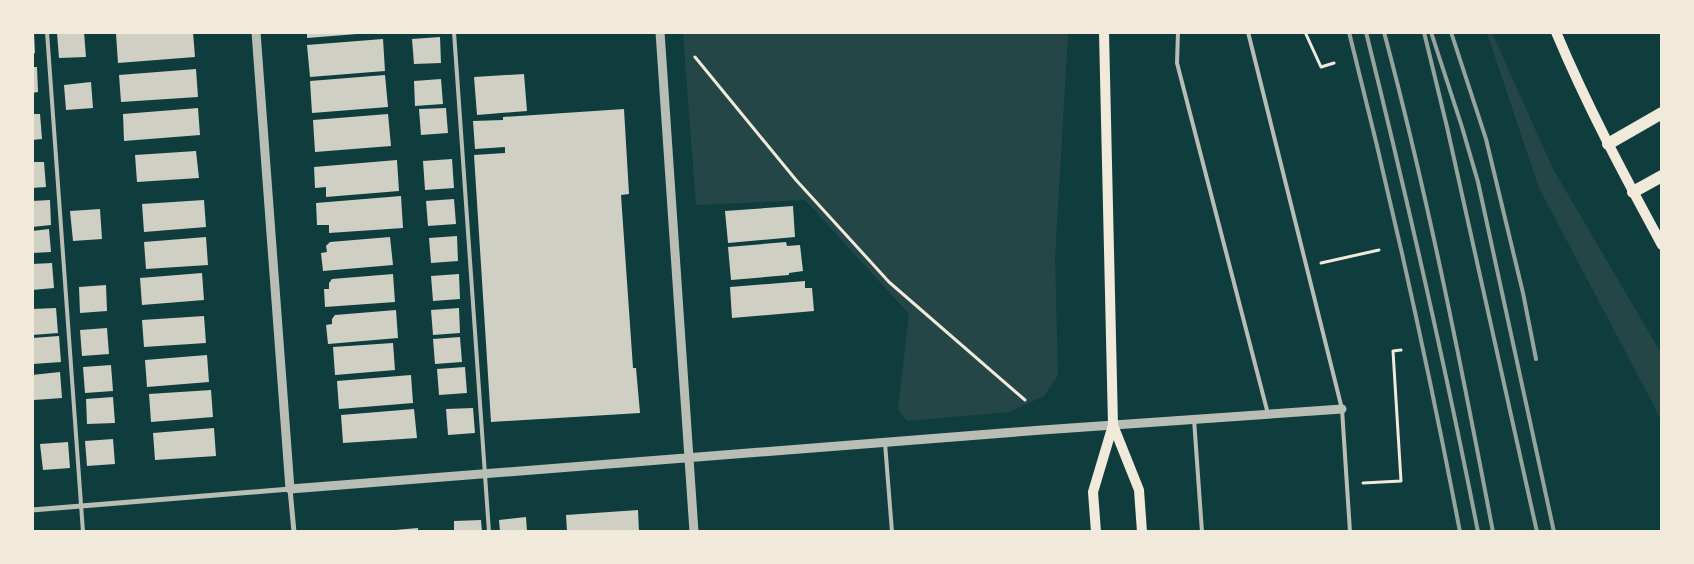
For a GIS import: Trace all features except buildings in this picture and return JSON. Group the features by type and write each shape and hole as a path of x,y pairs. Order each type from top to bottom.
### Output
{"main road":[{"path":"1096,532 1093,492 1113,425 1104,32"},
{"path":"1556,32 1608,144 1662,245"},
{"path":"1608,144 1662,113"},
{"path":"1633,192 1662,176"},
{"path":"1113,425 1139,490 1142,532"}],"street":[{"path":"256,32 294,532"},
{"path":"660,32 694,532"},
{"path":"32,510 1113,425 1342,409"}],"lane":[{"path":"47,32 84,532"},
{"path":"454,32 489,532"},
{"path":"1178,32 1177,63 1268,414"},
{"path":"1248,32 1342,409 1350,532"},
{"path":"1194,419 1202,532"},
{"path":"885,443 892,532"}],"path":[{"path":"1305,32 1321,67 1334,63"},
{"path":"695,57 796,180 889,282 1025,400"},
{"path":"1306,266 1379,250"},
{"path":"1347,484 1401,481 1392,351 1400,350"}],"shaded area":[{"path":"683,33 1068,33 1055,258 1058,375 1044,396 1009,412 907,421 898,410 909,314 805,200 696,205"},
{"path":"1487,33 1492,33 1553,169 1661,353 1661,419 1539,188"}],"railway":[{"path":"1349,32 1408,281 1460,532"},
{"path":"1366,32 1425,281 1478,532"},
{"path":"1384,32 1429,218 1493,532"},
{"path":"1424,32 1537,532"},
{"path":"1431,32 1478,182 1554,532"},
{"path":"1451,32 1486,139 1523,293 1536,359"}]}
